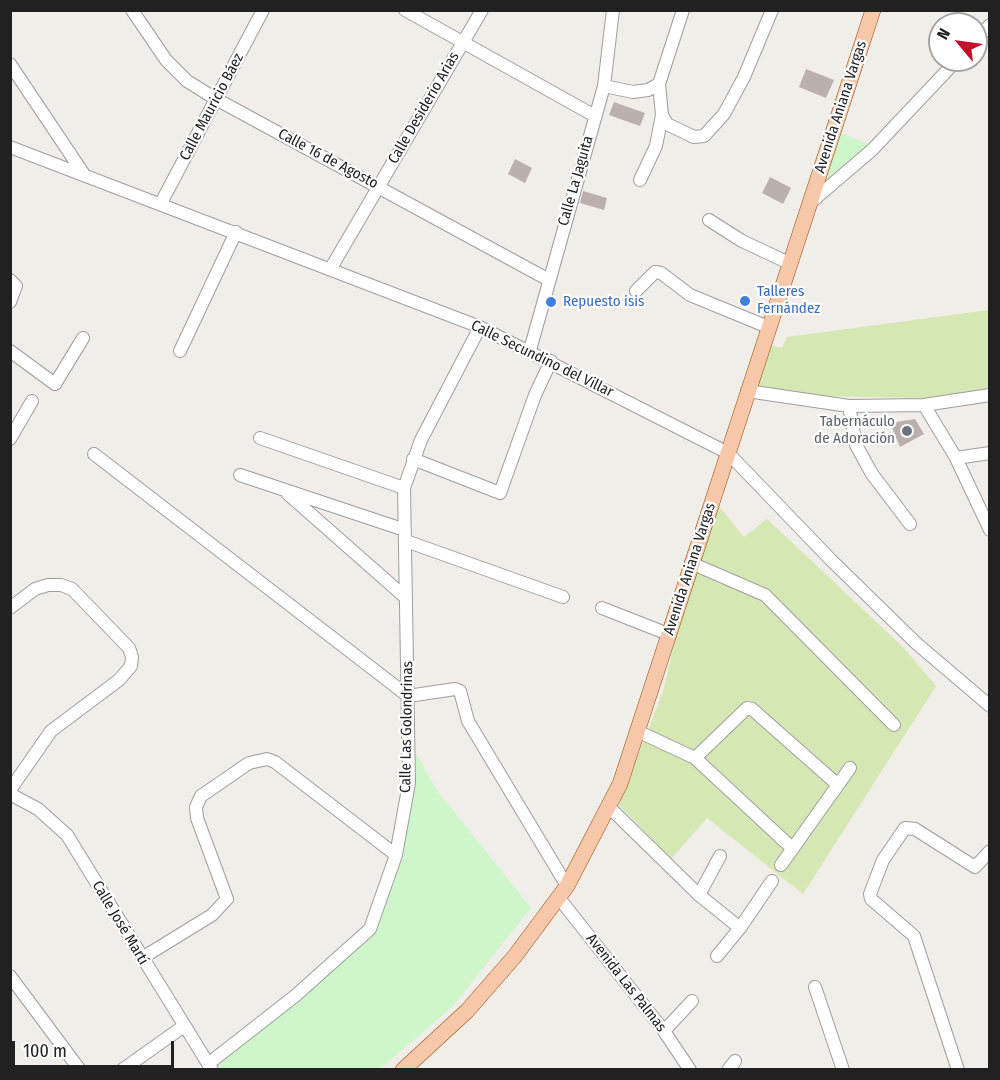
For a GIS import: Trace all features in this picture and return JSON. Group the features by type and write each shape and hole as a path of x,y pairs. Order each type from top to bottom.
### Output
{"main road":[{"name":"Avenida Aniana Vargas","path":"410,1067 467,1011 515,956 563,892 609,807 637,731 873,10"}],"street":[{"name":"Calle 16 de Agosto","path":"132,10 166,60 187,81 216,99 549,279"},
{"name":"Calle Mauricio Báez","path":"161,203 262,10"},
{"path":"405,10 595,116"},
{"name":"Calle Desiderio Arias","path":"331,268 482,10"},
{"name":"Calle La Jaguita","path":"530,350 604,86 613,10"},
{"path":"640,180 656,146 662,115 659,84 683,10"},
{"path":"662,115 674,130 694,137 704,136 712,130 724,114 744,76 772,10"},
{"path":"10,64 83,173"},
{"path":"809,204 872,150 946,72"},
{"path":"604,86 633,92 648,90 659,84"},
{"name":"Calle Secundino del Villar","path":"10,147 83,173 480,327 530,350 728,453 916,643 990,706"},
{"path":"709,220 742,241 789,263"},
{"path":"180,351 236,232"},
{"path":"636,291 655,272 661,273 690,295 768,327"},
{"path":"10,280 16,286 10,302"},
{"name":"Calle Las Golondrinas","path":"210,1067 370,929 396,855 409,783 404,488 413,459 480,327"},
{"path":"10,351 55,384 82,338"},
{"path":"413,459 500,493 535,395 551,361"},
{"path":"747,390 849,406 924,405 990,395"},
{"path":"10,439 32,401"},
{"path":"924,405 956,458 990,530"},
{"path":"849,406 856,445 872,474 910,524"},
{"path":"260,438 404,488"},
{"path":"956,458 990,453"},
{"path":"94,454 408,696"},
{"path":"240,475 406,535 563,597"},
{"path":"282,489 406,598"},
{"path":"691,563 765,594 894,725"},
{"path":"10,608 35,589 48,585 61,585 72,589 129,648 132,657 130,666 119,680 51,731 10,792"},
{"path":"602,608 668,634"},
{"name":"Avenida Las Palmas","path":"408,696 455,689 460,691 468,721 563,892 690,1070"},
{"path":"695,758 747,708 838,785"},
{"path":"637,731 695,758 793,849"},
{"path":"142,958 212,915 227,899 197,818 196,807 201,796 249,763 267,759 275,762 396,855"},
{"path":"782,865 850,768"},
{"name":"Calle José Martí","path":"10,792 38,809 67,835 210,1067"},
{"path":"609,807 699,895 740,928"},
{"path":"958,1070 914,936 871,899 870,894 883,860 905,828 909,827 975,867 990,851"},
{"path":"699,895 720,856"},
{"path":"717,956 740,928 772,881"},
{"path":"10,976 80,1070"},
{"path":"815,987 843,1070"},
{"path":"664,1031 692,1001"},
{"path":"122,1070 184,1026"}],"green space":[{"path":"840,133 874,146 811,200"},
{"path":"989,310 989,389 925,398 820,396 755,388 770,345 782,348 787,337"},
{"path":"718,505 744,537 767,519 903,647 936,686 803,894 707,818 671,859 619,805 663,691 690,579"},
{"path":"415,751 436,789 531,908 453,1006 380,1069 217,1070 215,1067 376,929 403,858 414,789"}],"building":[{"path":"806,69 834,80 826,98 799,87"},
{"path":"614,102 645,113 640,126 609,115"},
{"path":"515,159 532,168 525,183 508,174"},
{"path":"770,177 791,188 783,204 762,193"},
{"path":"583,191 607,198 604,210 580,203"},
{"path":"915,419 924,434 900,447 890,423"}],"place":[{"name":"Talleres Fernández","path":"745,301"},
{"name":"Repuesto isis","path":"551,302"},
{"name":"Tabernáculo de Adoración","path":"907,431"}]}
